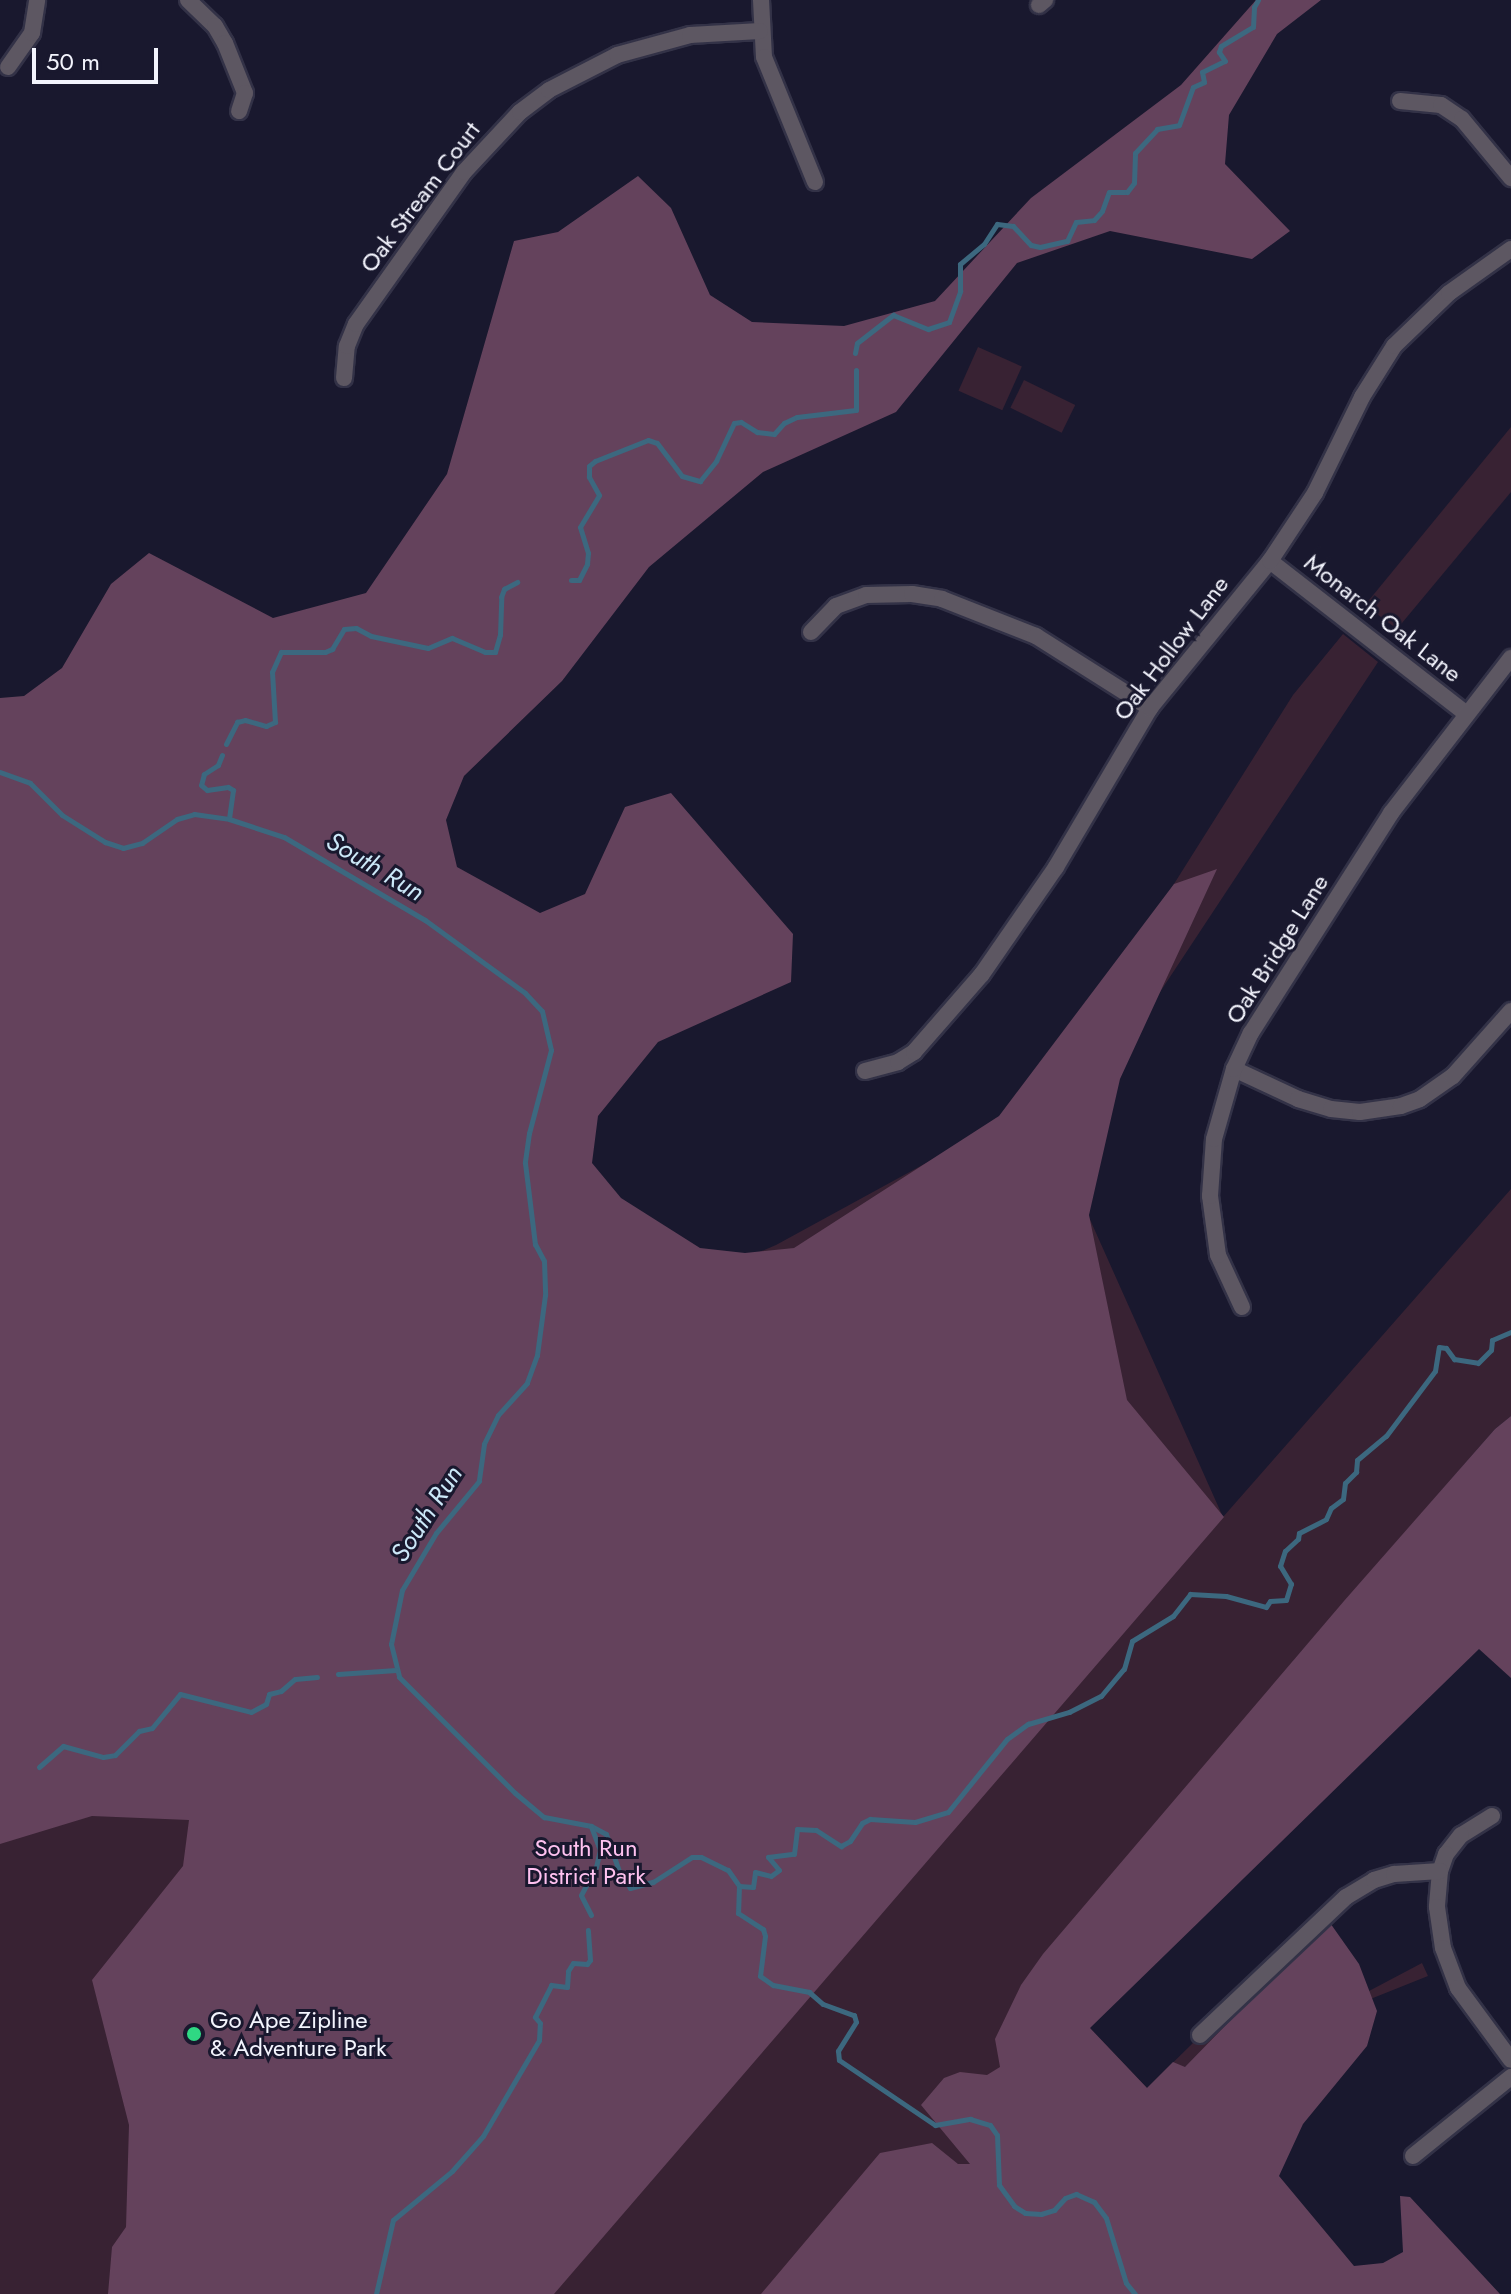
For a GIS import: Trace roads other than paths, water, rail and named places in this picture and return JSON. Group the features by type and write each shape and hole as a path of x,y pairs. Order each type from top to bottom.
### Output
{"street":[{"path":"8,67 32,33 37,0"},
{"path":"188,0 215,26 225,43 245,93 239,111"},
{"path":"761,0 760,31 776,93 815,182"},
{"name":"Oak Stream Court","path":"344,378 347,346 356,324 464,172 520,112 549,90 617,55 690,35 760,31"},
{"path":"1400,101 1441,105 1453,113 1511,178"},
{"name":"Oak Hollow Lane","path":"865,1071 898,1062 914,1052 982,974 1056,867 1150,708 1270,561 1315,493 1362,397 1394,346 1449,293 1511,249"},
{"name":"Monarch Oak Lane","path":"1270,561 1465,713"},
{"path":"811,632 836,606 866,595 912,594 942,599 1036,636 1150,708"},
{"name":"Oak Bridge Lane","path":"1242,1307 1218,1255 1210,1196 1214,1139 1234,1069 1251,1033 1391,813 1465,713 1511,658"},
{"path":"1234,1069 1314,1106 1360,1112 1389,1109 1420,1099 1453,1076 1511,1011"},
{"path":"1492,1816 1461,1835 1446,1854 1440,1871 1440,1934 1450,1971 1469,2006 1511,2060"},
{"path":"1200,2035 1346,1897 1394,1874 1440,1871"},
{"path":"1413,2156 1511,2077"}],"waterway":[{"path":"855,353 857,343 893,315 928,329 949,322 960,291 960,264 984,244 997,224 1013,226 1031,245 1040,247 1067,241 1076,222 1094,220 1102,211 1109,192 1127,192 1134,183 1135,153 1157,129 1179,125 1193,87 1204,82 1202,72 1225,61 1219,52 1221,46 1253,27 1254,7 1258,0"},
{"path":"571,580 579,580 587,564 588,553 580,527 599,495 589,477 589,466 595,461 648,440 657,443 682,476 700,481 716,461 734,423 741,422 757,432 774,434 784,423 797,417 856,410 856,370"},
{"path":"226,744 237,722 245,720 266,726 275,722 272,672 281,652 325,652 332,649 344,629 356,628 371,636 428,648 452,638 485,652 495,652 500,635 501,597 504,589 517,582"},
{"path":"222,755 218,765 204,774 201,785 207,790 228,787 233,790 229,818"},
{"name":"South Run","path":"0,772 30,783 62,815 105,842 123,848 142,843 177,819 194,814 229,819 284,837 425,920 525,993 542,1011 551,1050 529,1133 525,1163 535,1244 544,1261 545,1295 537,1355 527,1383 498,1415 484,1444 479,1481 436,1533 402,1590 391,1644 399,1677 515,1793 544,1817 591,1826 606,1834 620,1874 630,1888 653,1882 692,1857 701,1857 728,1870 739,1886 738,1913 763,1929 765,1936 760,1976 773,1985 809,1992 823,2004 854,2015 856,2022 838,2051 839,2060 935,2125 970,2119 990,2125 997,2135 999,2185 1014,2206 1025,2213 1041,2214 1054,2210 1065,2198 1076,2194 1094,2202 1106,2218 1126,2283 1135,2294"},
{"path":"739,1886 753,1887 755,1872 771,1876 779,1870 768,1857 794,1854 797,1829 816,1830 841,1846 850,1841 862,1823 870,1819 915,1822 948,1812 1007,1739 1028,1724 1069,1712 1101,1696 1124,1669 1132,1641 1173,1616 1190,1594 1226,1596 1266,1607 1270,1601 1286,1600 1291,1584 1280,1566 1285,1551 1298,1539 1299,1533 1326,1519 1331,1508 1343,1499 1345,1483 1356,1472 1357,1460 1386,1436 1435,1371 1439,1347 1446,1348 1454,1359 1478,1363 1491,1350 1492,1340 1511,1332"},
{"path":"338,1674 396,1670"},
{"path":"39,1767 63,1746 103,1757 115,1755 139,1731 152,1728 180,1694 251,1712 266,1704 269,1694 281,1691 295,1679 317,1677"},
{"path":"591,1826 600,1850 596,1867 581,1895 591,1915"},
{"path":"376,2294 393,2220 452,2171 483,2136 539,2040 540,2023 535,2017 551,1985 567,1987 568,1971 573,1963 587,1964 590,1960 588,1930"}],"place":[{"name":"Go Ape Zipline & Adventure Park","path":"194,2034"}],"park label":[{"name":"South Run District Park","path":"586,1862"}]}
